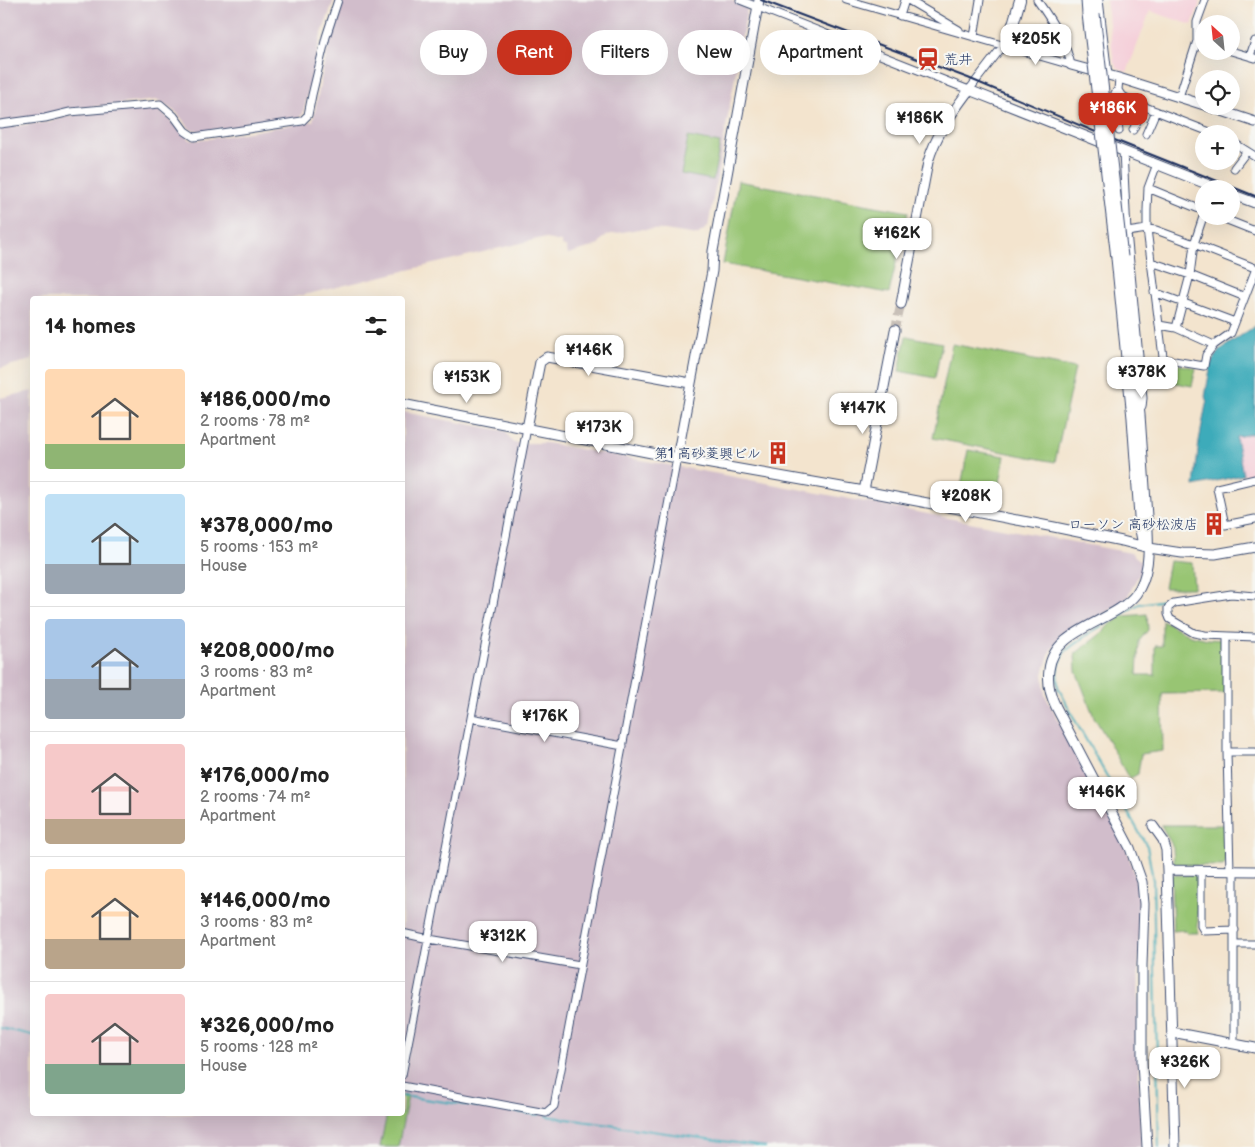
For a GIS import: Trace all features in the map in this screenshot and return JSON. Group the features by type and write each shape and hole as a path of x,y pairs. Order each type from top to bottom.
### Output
{"main road":[{"path":"1007,46 1020,0"}],"street":[{"path":"0,124 45,118 70,112 160,104 174,116 185,130 194,136 302,120 308,115 326,37 338,0"},
{"path":"740,0 759,4 1197,180"},
{"path":"846,0 1119,78 1195,103"},
{"path":"900,16 906,0 965,34"},
{"path":"974,37 980,0"},
{"path":"1038,0 1058,34 1069,56 1071,65"},
{"path":"1086,0 1091,14 1119,258 1140,415 1149,548 1145,575 1135,595 1128,603 1062,644 1052,658 1049,667 1048,686 1056,707 1130,848 1142,882 1144,904 1142,1062 1146,1147"},
{"path":"1091,14 1093,0"},
{"path":"1099,0 1108,75"},
{"path":"1200,15 1205,0"},
{"path":"405,1087 546,1114 554,1106 712,271 713,251 759,4"},
{"path":"1252,57 1255,41"},
{"path":"900,304 932,149 944,124 999,51 1007,46"},
{"path":"1179,97 1195,55"},
{"path":"1119,78 1118,90 1115,93 1119,131"},
{"path":"1118,90 1121,95 1144,106 1195,126"},
{"path":"1133,130 1144,106"},
{"path":"1146,134 1156,111"},
{"path":"1233,115 1255,122"},
{"path":"1240,147 1255,156"},
{"path":"1123,151 1127,232 1143,398 1140,415"},
{"path":"1240,163 1247,152"},
{"path":"1127,232 1147,229 1156,230 1255,270 1231,333 1214,345 1206,355 1204,366 1168,360 1163,357 1154,292 1147,229 1146,210 1150,179 1157,164"},
{"path":"1148,188 1195,208"},
{"path":"1240,197 1255,203"},
{"path":"1176,328 1190,275 1194,244 1200,225"},
{"path":"1240,225 1255,231"},
{"path":"1119,258 1140,530 1142,540 1149,548"},
{"path":"1151,262 1245,297"},
{"path":"1154,292 1235,322"},
{"path":"1158,325 1176,328 1214,345"},
{"path":"864,491 895,330"},
{"path":"405,1060 540,362 547,357 690,383"},
{"path":"405,405 677,458 1054,527 1149,548 1182,553 1215,554 1255,547"},
{"path":"1255,480 1217,488 1225,525 1255,519"},
{"path":"1255,596 1232,594 1174,603 1168,608 1170,619 1194,633 1255,637"},
{"path":"1227,636 1227,752 1235,944 1234,1044"},
{"path":"470,718 622,746"},
{"path":"1227,752 1255,752"},
{"path":"1153,826 1163,840 1166,850 1175,1147"},
{"path":"1167,870 1255,871"},
{"path":"1200,870 1201,926 1204,931 1234,930"},
{"path":"405,934 580,965"},
{"path":"1235,944 1255,944"},
{"path":"1172,1032 1255,1048"}],"shaded area":[{"path":"0,0 334,0 320,39 303,114 298,118 203,131 191,130 177,113 158,100 71,109 49,116 0,123"},
{"path":"343,0 731,0 747,9 743,30 678,30 678,75 735,75 708,227 697,235 665,230 638,229 607,235 599,245 568,254 566,247 562,246 561,242 542,238 300,296 30,296 30,360 0,368 0,128 49,122 68,116 153,107 167,117 190,140 202,140 313,121 323,69"},
{"path":"1106,0 1201,0 1192,25 1150,11 1127,72 1117,67 1114,63"},
{"path":"30,391 30,1116 387,1116 380,1147 0,1147 0,398"},
{"path":"405,412 505,431 513,443 546,443 724,475 1131,553 1141,561 1140,572 1127,598 1060,639 1050,651 1043,674 1045,695 1128,853 1137,885 1139,899 1138,1050 1141,1147 398,1147 408,1096 405,1096"},
{"path":"1255,433 1255,473 1243,475 1236,437"}],"green space":[{"path":"688,137 720,143 713,180 681,174"},
{"path":"738,181 908,212 889,293 723,264"},
{"path":"906,336 942,343 935,378 899,371"},
{"path":"952,344 1075,368 1055,462 933,438"},
{"path":"1161,361 1196,368 1192,386 1156,379"},
{"path":"968,450 1005,456 998,493 961,486"},
{"path":"1169,561 1192,563 1194,588 1164,588"},
{"path":"1147,614 1148,630 1139,641 1137,675 1155,675 1155,646 1162,646 1162,620 1190,635 1224,640 1225,693 1162,694 1163,751 1141,754 1138,774 1129,779 1094,717 1076,671 1075,654 1109,625 1124,616"},
{"path":"1161,825 1226,825 1225,864 1223,866 1174,865 1173,847"},
{"path":"1171,875 1196,875 1198,933 1187,933 1186,930 1173,931"},
{"path":"405,1095 408,1096 405,1111"},
{"path":"387,1116 404,1116 398,1147 380,1147"}],"water":[{"path":"1255,326 1255,433 1236,437 1243,475 1194,486 1199,441 1207,399 1205,397 1212,361 1220,350"}],"waterway":[{"path":"1159,1147 1153,880 1147,846 1077,724 1058,687 1057,672 1064,652 1088,634 1139,604 1165,600"},
{"path":"0,1028 30,1035"},
{"path":"405,1096 539,1115"},
{"path":"546,1116 765,1147"}],"tunnel":[{"path":"895,330 901,304"}],"railway":[{"path":"761,0 968,78 1117,141 1255,196"}],"place":[{"name":"荒井","path":"928,59"},
{"name":"第1 高砂菱興ビル","path":"778,453"},
{"name":"ローソン 高砂松波店","path":"1214,524"}]}
